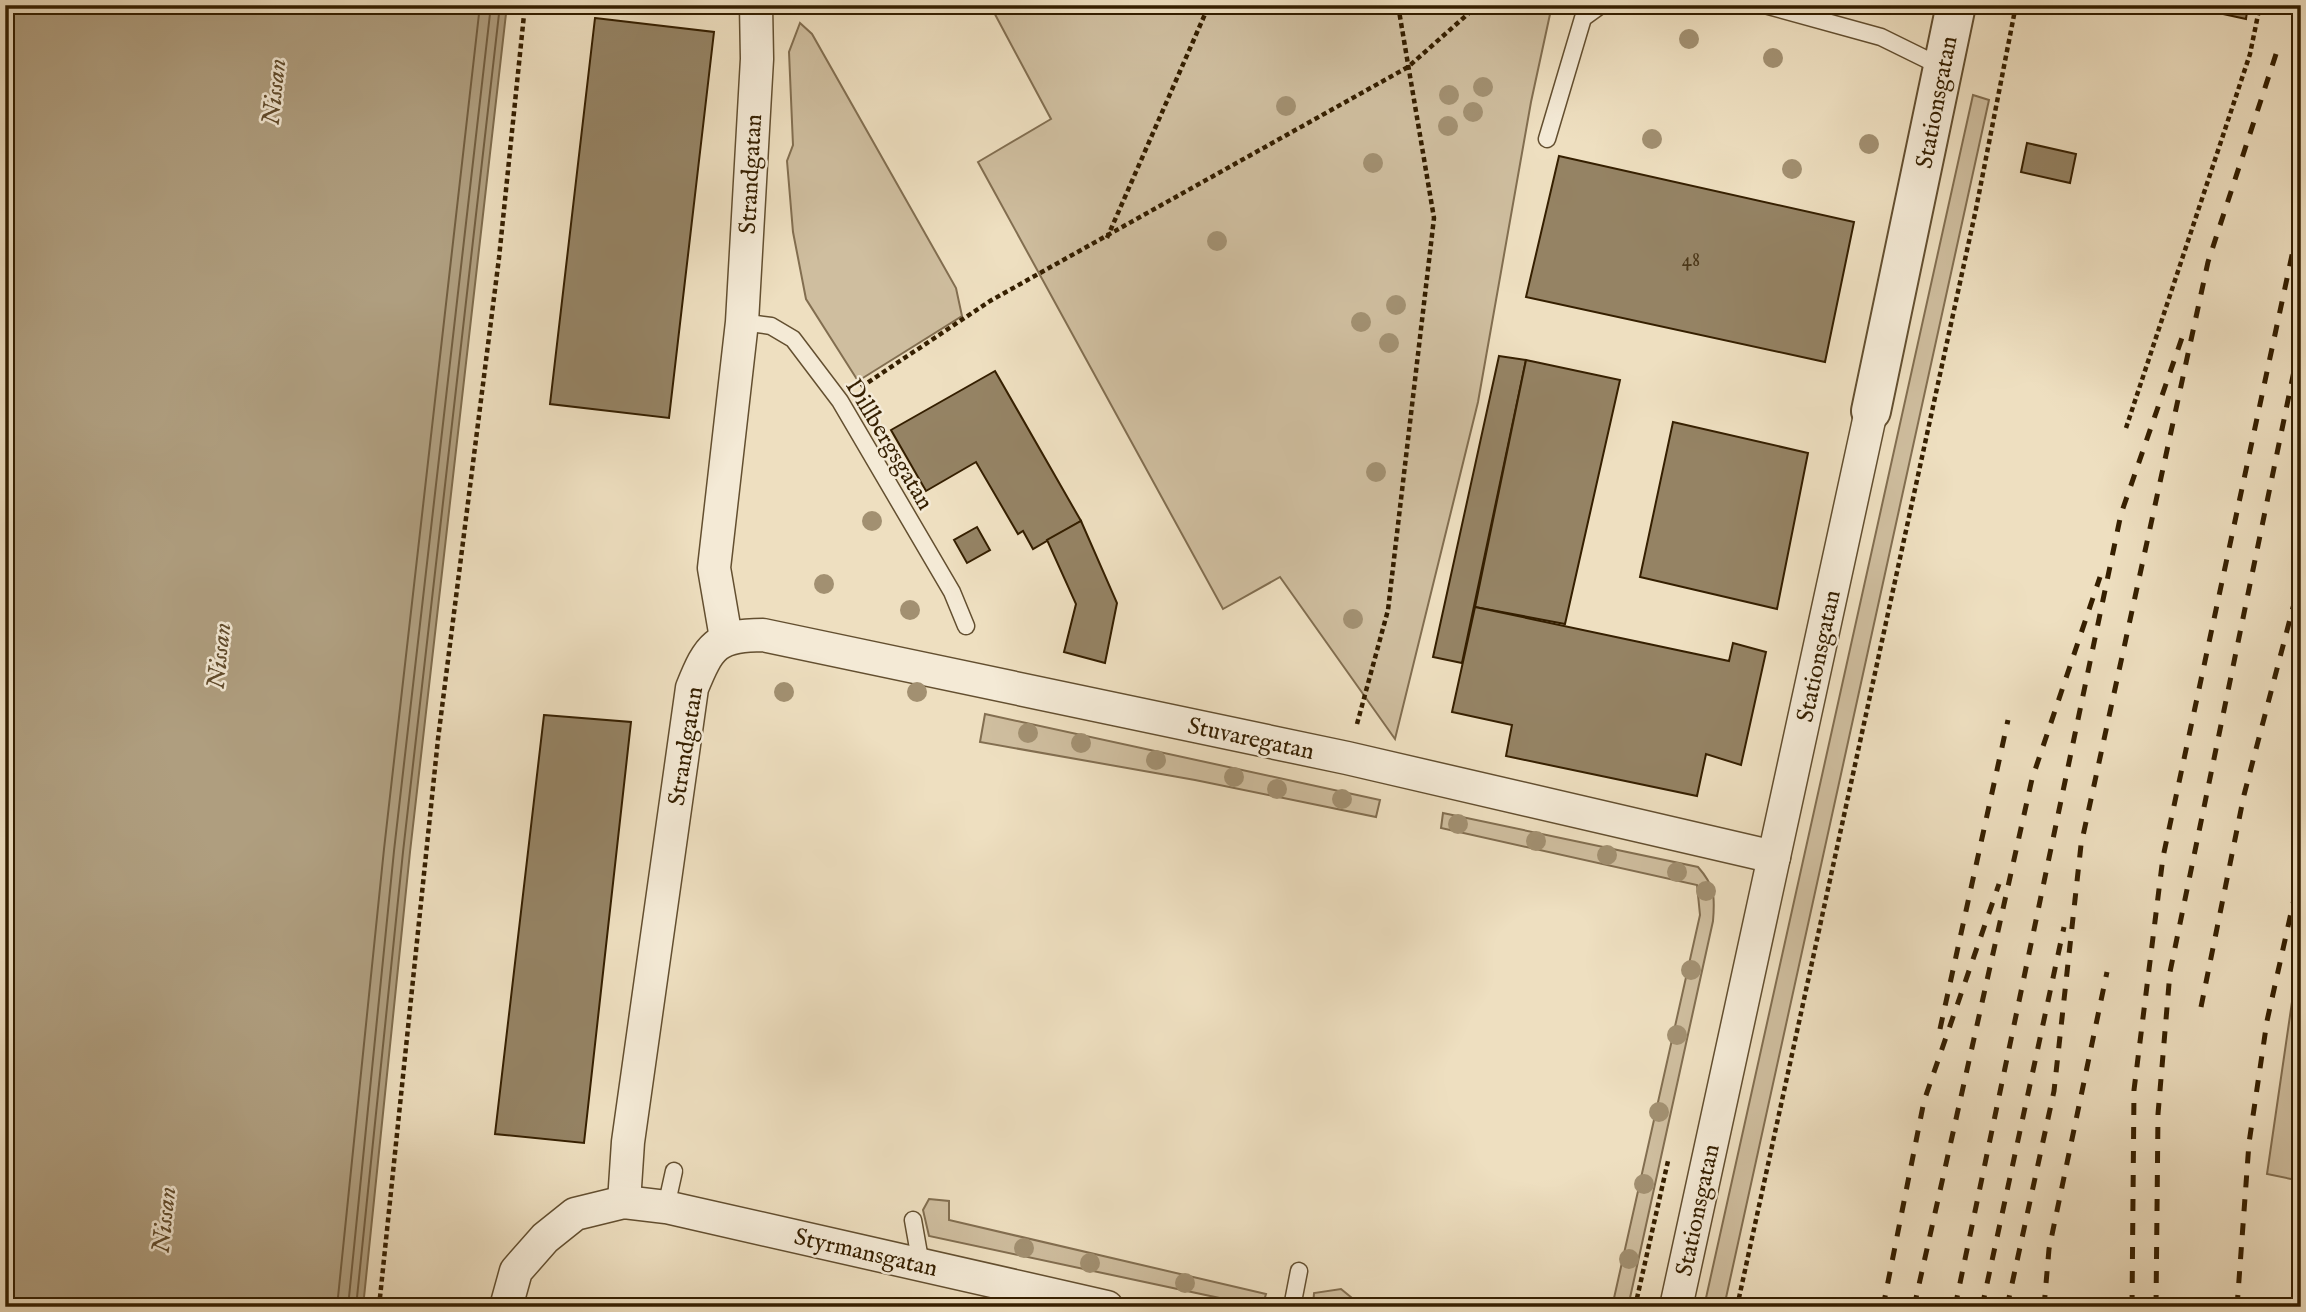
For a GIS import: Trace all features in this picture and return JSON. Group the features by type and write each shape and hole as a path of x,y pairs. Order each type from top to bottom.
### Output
{"street":[{"name":"Strandgatan","path":"624,1202 628,1142 692,688 706,653 726,638 714,568 742,322 757,59 757,5"},
{"name":"Stationsgatan","path":"1676,1307 1871,411 1956,5"},
{"name":"Stuvaregatan","path":"726,638 763,635 859,667 1347,758 1774,857"},
{"name":"Styrmansgatan","path":"624,1202 666,1207 1107,1307"},
{"path":"506,1307 516,1271 545,1238 575,1214 624,1202"}],"lane":[{"path":"1547,139 1583,18 1601,5"},
{"path":"1765,5 1881,37 1942,67"},
{"name":"Dillbergsgatan","path":"742,322 772,326 793,339 840,401 952,592 966,626"},
{"path":"666,1207 674,1171"},
{"path":"914,1220 921,1265"},
{"path":"1292,1307 1299,1270"}],"path":[{"path":"379,1307 438,738 499,258 525,5"},
{"path":"1107,238 1209,5"},
{"path":"1347,758 1388,610 1434,218 1398,5"},
{"path":"840,401 990,302 1408,67 1478,5"},
{"path":"1737,1307 1976,209 2016,5"},
{"path":"2126,428 2250,54 2260,5"}],"shaded area":[{"path":"990,5 1552,5 1531,102 1478,402 1395,739 1280,577 1223,609 978,162 1051,119"},
{"path":"800,23 812,34 956,288 962,316 858,381 806,299 793,232 787,161 793,145 789,52"},
{"path":"1973,95 1989,100 1724,1307 1704,1307"},
{"path":"985,714 1380,800 1376,817 1195,780 980,742"},
{"path":"1443,813 1698,867 1711,886 1714,898 1713,921 1628,1307 1612,1307 1700,915 1697,885 1441,828"},
{"path":"2301,940 2301,1181 2267,1174"},
{"path":"929,1199 949,1201 949,1220 1266,1294 1262,1307 929,1236 923,1210"},
{"path":"1341,1289 1363,1307 1313,1307 1314,1293"}],"water":[{"name":"Nissan","path":"5,5 507,5 410,852 363,1307 5,1307"}],"building":[{"path":"2182,5 2248,5 2246,19"},
{"path":"595,18 714,32 669,418 550,404"},
{"path":"2027,143 2076,154 2070,183 2021,172"},
{"path":"1559,156 1854,222 1825,362 1526,297"},
{"path":"1499,356 1526,360 1462,663 1433,657"},
{"path":"1526,360 1620,380 1565,624 1475,607"},
{"path":"995,371 1081,521 1033,549 1023,531 1018,534 976,462 926,491 891,430"},
{"path":"1673,422 1808,453 1777,609 1640,577"},
{"path":"1081,521 1117,603 1105,663 1064,652 1076,604 1047,540"},
{"path":"977,527 990,550 967,563 954,540"},
{"path":"1475,607 1729,661 1733,643 1766,652 1741,765 1706,754 1697,796 1506,756 1512,725 1452,712"},
{"path":"544,715 631,722 584,1143 495,1134"}],"railway":[{"path":"2007,1307 2054,1091 2081,845 2208,262 2278,48"},
{"path":"2132,1307 2134,1090 2163,857 2301,213"},
{"path":"1955,1307 2121,514 2184,332"},
{"path":"2156,1307 2158,1114 2170,972 2301,337"},
{"path":"1914,1307 2032,779 2100,577"},
{"path":"2201,1007 2244,795 2301,577"},
{"path":"1940,1029 2008,720"},
{"path":"2237,1307 2249,1143 2267,1021 2301,868"},
{"path":"1883,1307 1924,1101 1999,884"},
{"path":"1982,1307 2064,927"},
{"path":"2044,1307 2049,1249 2107,972"}]}
